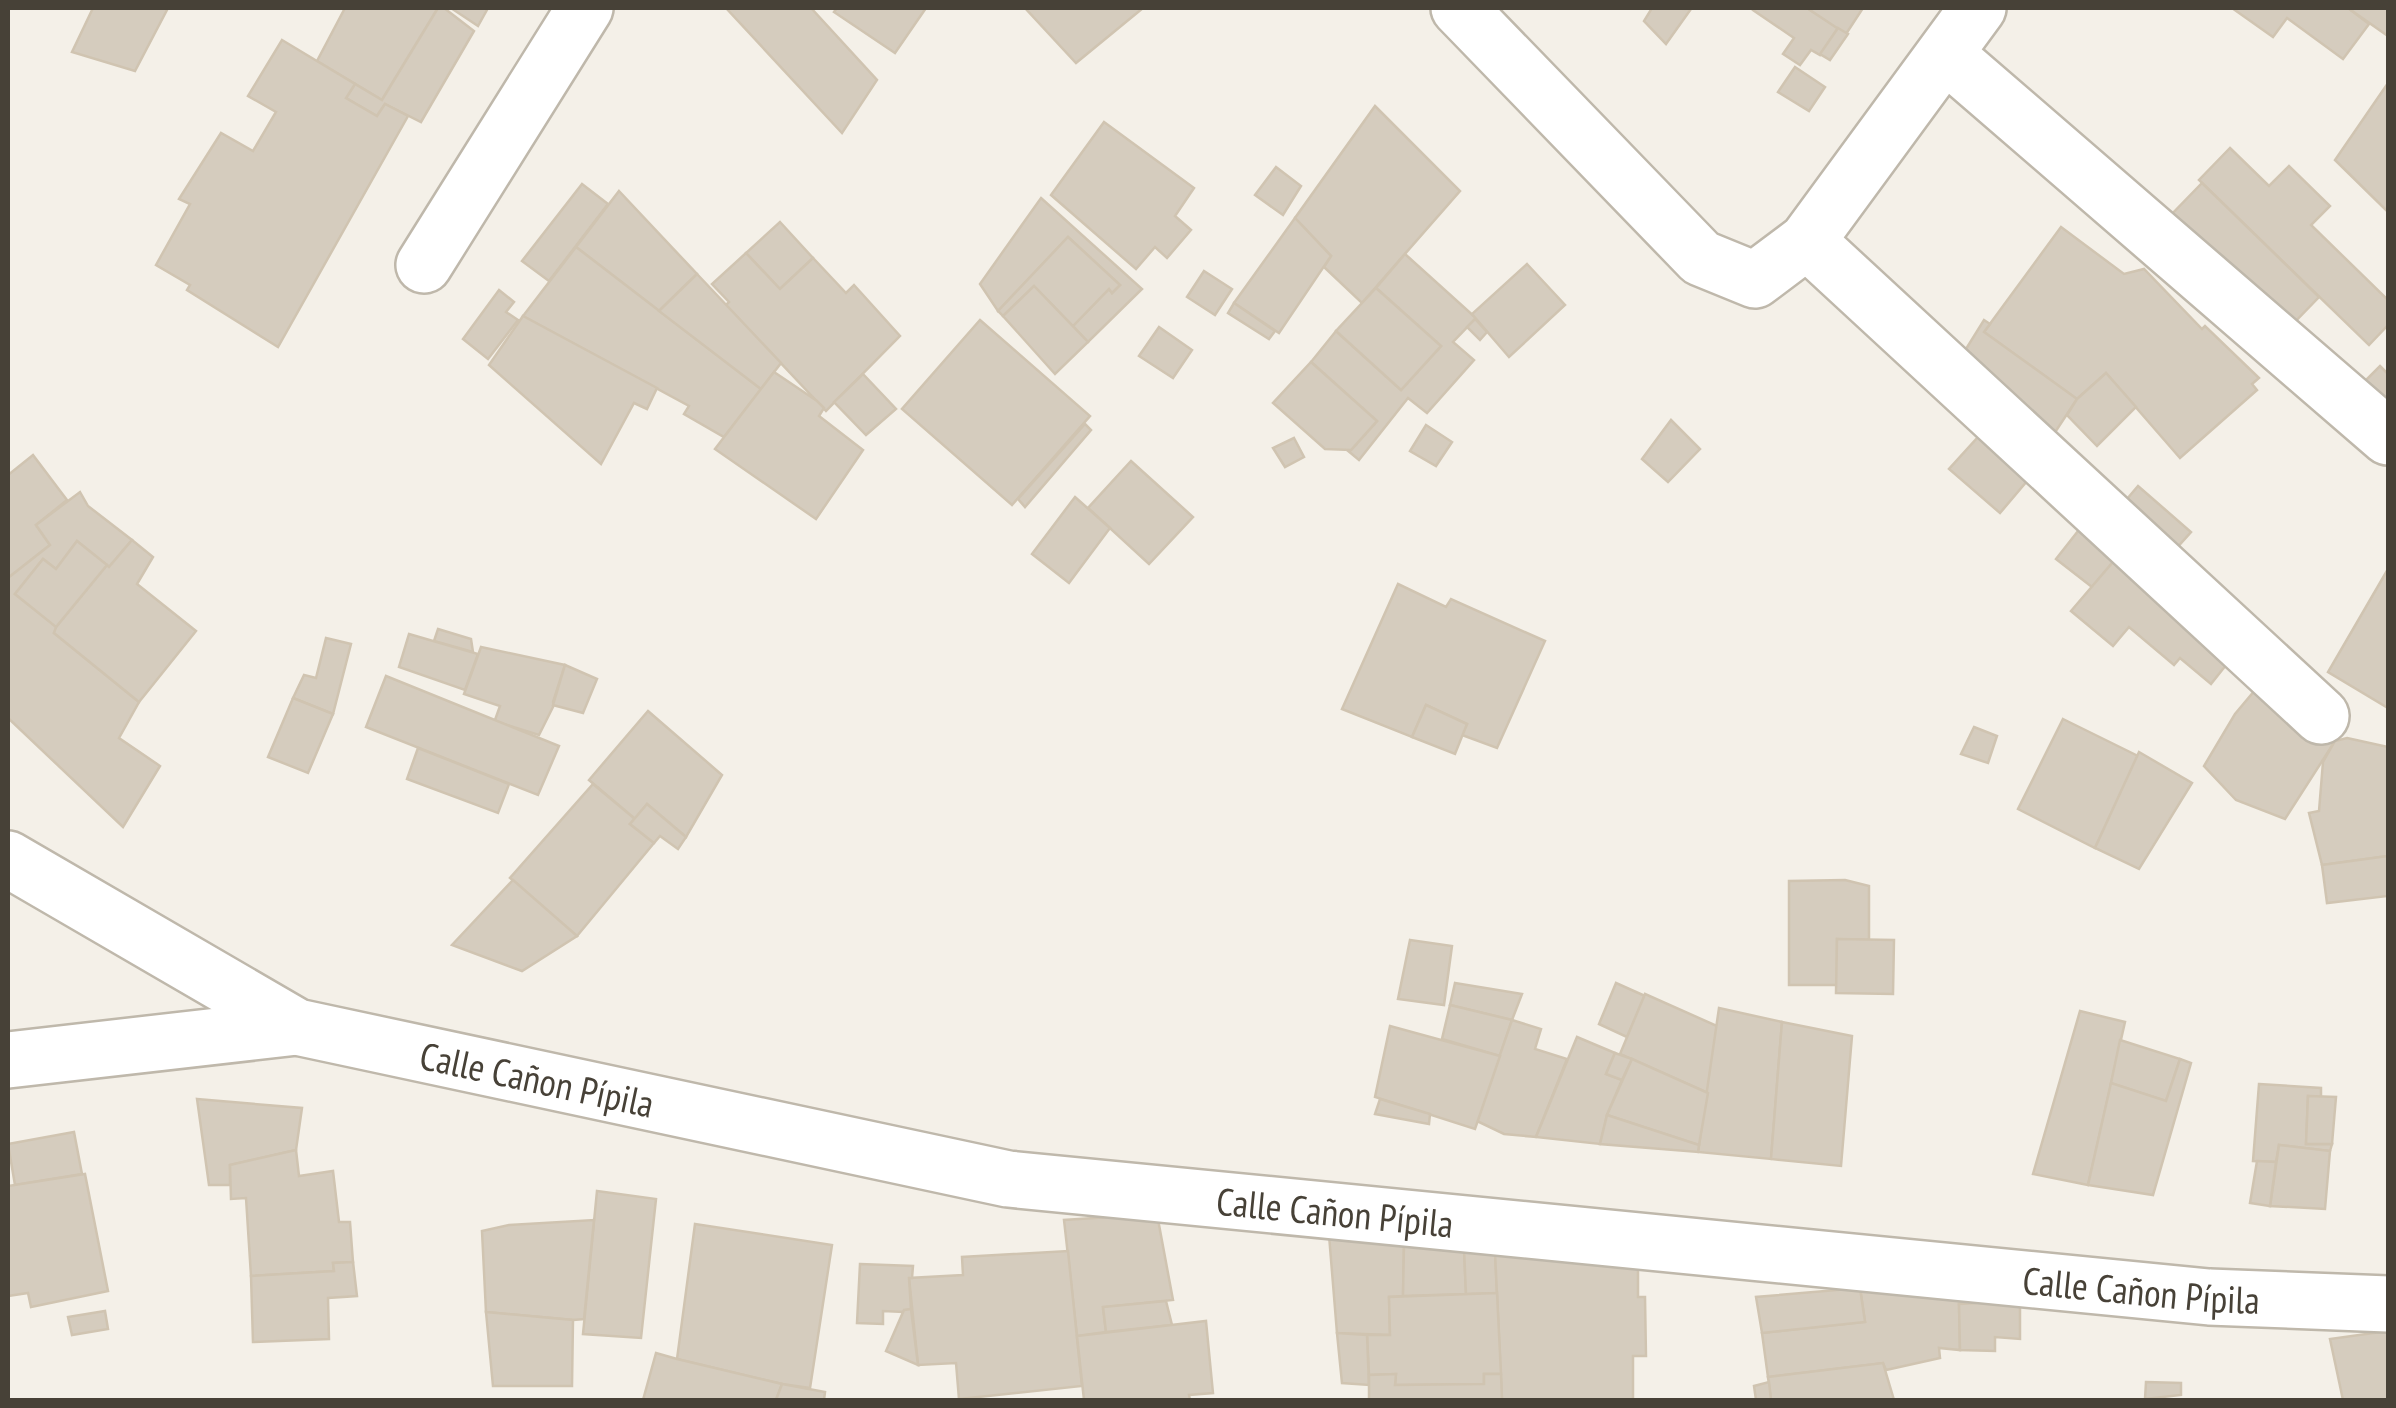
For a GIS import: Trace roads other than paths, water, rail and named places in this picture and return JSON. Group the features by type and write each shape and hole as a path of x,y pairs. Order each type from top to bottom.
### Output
{"street":[{"path":"424,265 585,8"},
{"path":"1459,8 1701,258 1755,280 1807,242 1978,8"},
{"path":"1945,54 2388,437"},
{"path":"1807,242 2321,716"},
{"name":"Calle Cañon Pípila","path":"8,860 297,1027 1008,1179 2209,1297 2388,1304"},
{"name":"Calle Cañon Pípila","path":"8,1060 297,1027"}]}
